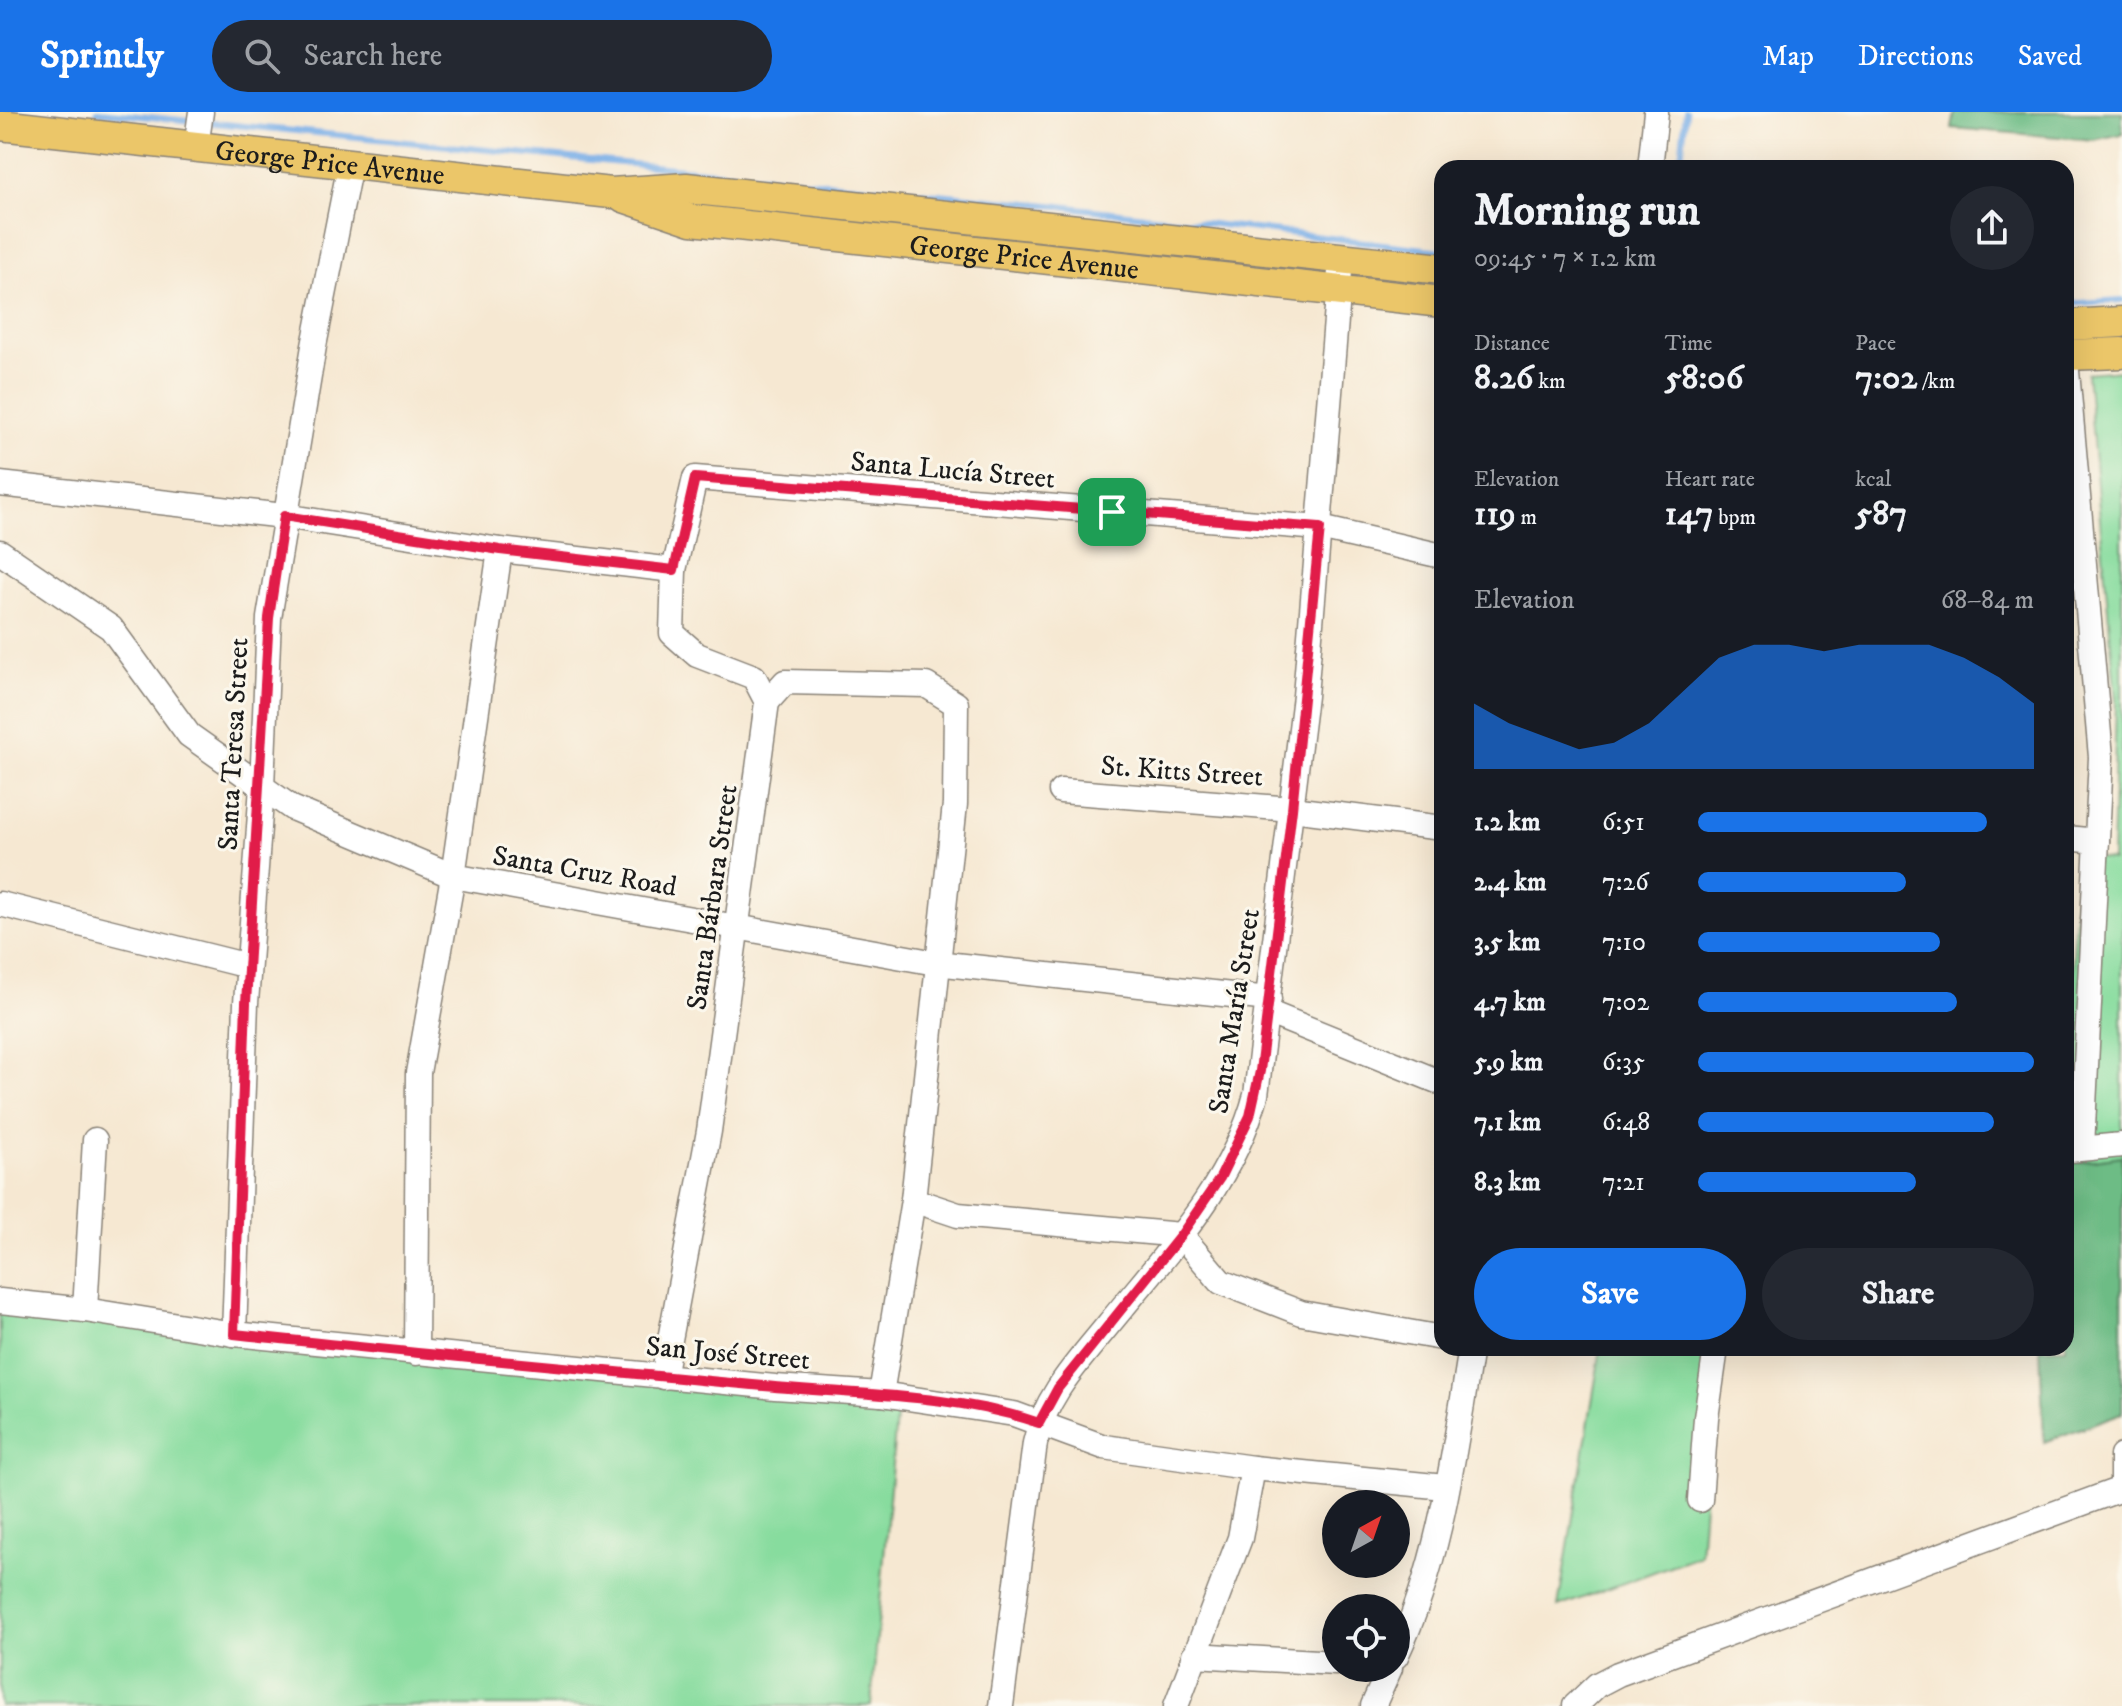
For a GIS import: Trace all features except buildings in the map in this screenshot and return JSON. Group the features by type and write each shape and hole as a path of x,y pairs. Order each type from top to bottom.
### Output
{"main road":[{"name":"George Price Avenue","path":"0,125 611,193 692,220 1340,274 1434,269"},
{"name":"George Price Avenue","path":"1340,274 1434,300"},
{"path":"2074,325 2122,322"},
{"path":"2074,357 2122,353"}],"street":[{"path":"196,147 201,112"},
{"path":"1651,160 1656,112"},
{"name":"Santa Teresa Street","path":"234,1334 248,966 262,787 269,618 284,516 350,164"},
{"name":"Santa María Street","path":"1001,1706 1039,1423 1066,1377 1181,1235 1220,1178 1242,1138 1256,1095 1292,809 1320,528 1340,274"},
{"name":"Santa Lucía Street","path":"674,570 695,478 1320,528 1434,554"},
{"path":"0,484 284,516 500,550 674,570 672,633 697,655 754,677 785,682 926,685 956,704 955,804 913,1200 881,1394"},
{"path":"2074,548 2101,757 2074,1149 2122,1145"},
{"path":"416,1353 418,1073 453,876 500,550"},
{"name":"Santa Cruz Road","path":"0,552 111,628 189,735 292,808 453,876 936,963 1268,1006 1434,1079"},
{"path":"754,677 767,702 785,682"},
{"name":"Santa Bárbara Street","path":"663,1377 709,1131 739,928 767,702"},
{"name":"St. Kitts Street","path":"1061,791 1292,809 1434,827"},
{"path":"2074,839 2097,841"},
{"path":"0,904 248,966"},
{"path":"85,1310 95,1140"},
{"path":"913,1200 958,1215 1181,1235 1221,1282 1287,1308 1434,1336"},
{"name":"San José Street","path":"0,1301 85,1310 234,1334 663,1377 881,1394 1014,1414 1104,1447 1253,1468 1445,1487"},
{"path":"1410,1621 1429,1574 1470,1356"},
{"path":"1700,1500 1706,1418 1715,1356"},
{"path":"1575,1706 1597,1685 1618,1674 2122,1490 2122,1456"},
{"path":"1176,1706 1240,1538 1253,1468"},
{"path":"1194,1655 1322,1662"},
{"path":"1373,1706 1384,1682"}],"green space":[{"path":"1955,112 2122,112 2122,134 2094,140 1952,128"},
{"path":"2122,370 2122,1156 2074,1163 2077,855 2112,860 2116,700 2087,373"},
{"path":"2122,1156 2122,1413 2044,1442 2040,1356 2074,1356 2074,1163"},
{"path":"0,1309 897,1407 871,1706 0,1706"},
{"path":"1600,1356 1715,1356 1700,1555 1558,1607"}],"waterway":[{"path":"97,112 193,121"},
{"path":"1681,160 1686,112"},
{"path":"204,122 1060,206 1434,250"},
{"path":"2074,303 2122,300"}],"route":[{"path":"695,478 1112,512 1320,528 1292,809 1260,1071 1250,1116 1232,1158 1181,1235 1075,1365 1046,1406 1039,1423 1014,1414 881,1394 775,1387 234,1334 246,1003 262,787 269,618 284,516 500,550 674,570 695,478"}]}
